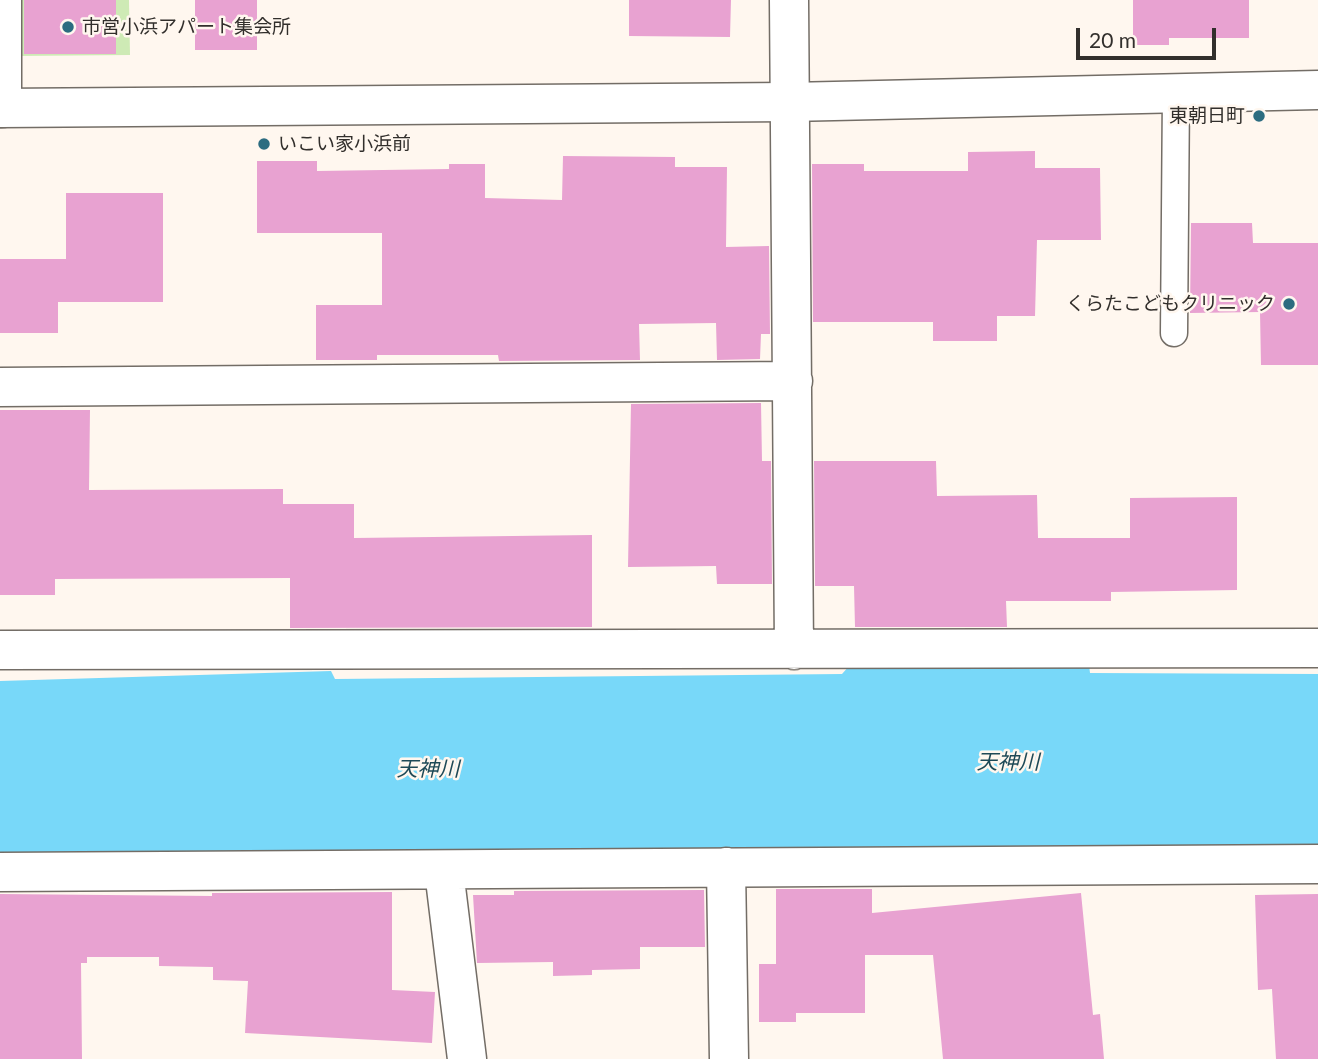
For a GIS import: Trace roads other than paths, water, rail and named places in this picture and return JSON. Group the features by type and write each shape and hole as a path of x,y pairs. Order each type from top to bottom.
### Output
{"street":[{"path":"2,0 1,108 790,102 1318,90"},
{"path":"789,0 794,650"},
{"path":"0,387 793,380"},
{"path":"0,650 1318,648"},
{"path":"0,872 444,872 726,867 1318,864"},
{"path":"726,867 729,1059"},
{"path":"444,872 467,1059"}],"lane":[{"path":"1174,332 1176,93"}],"water":[{"name":"天神川","path":"850,665 1089,665 1090,673 1318,674 1318,855 0,859 0,681 331,671 335,679 842,674"}],"place":[{"name":"市営小浜アパート集会所","path":"68,27"},
{"name":"東朝日町","path":"1259,116"},
{"name":"いこい家小浜前","path":"264,144"},
{"name":"くらたこどもクリニック","path":"1289,304"}]}
